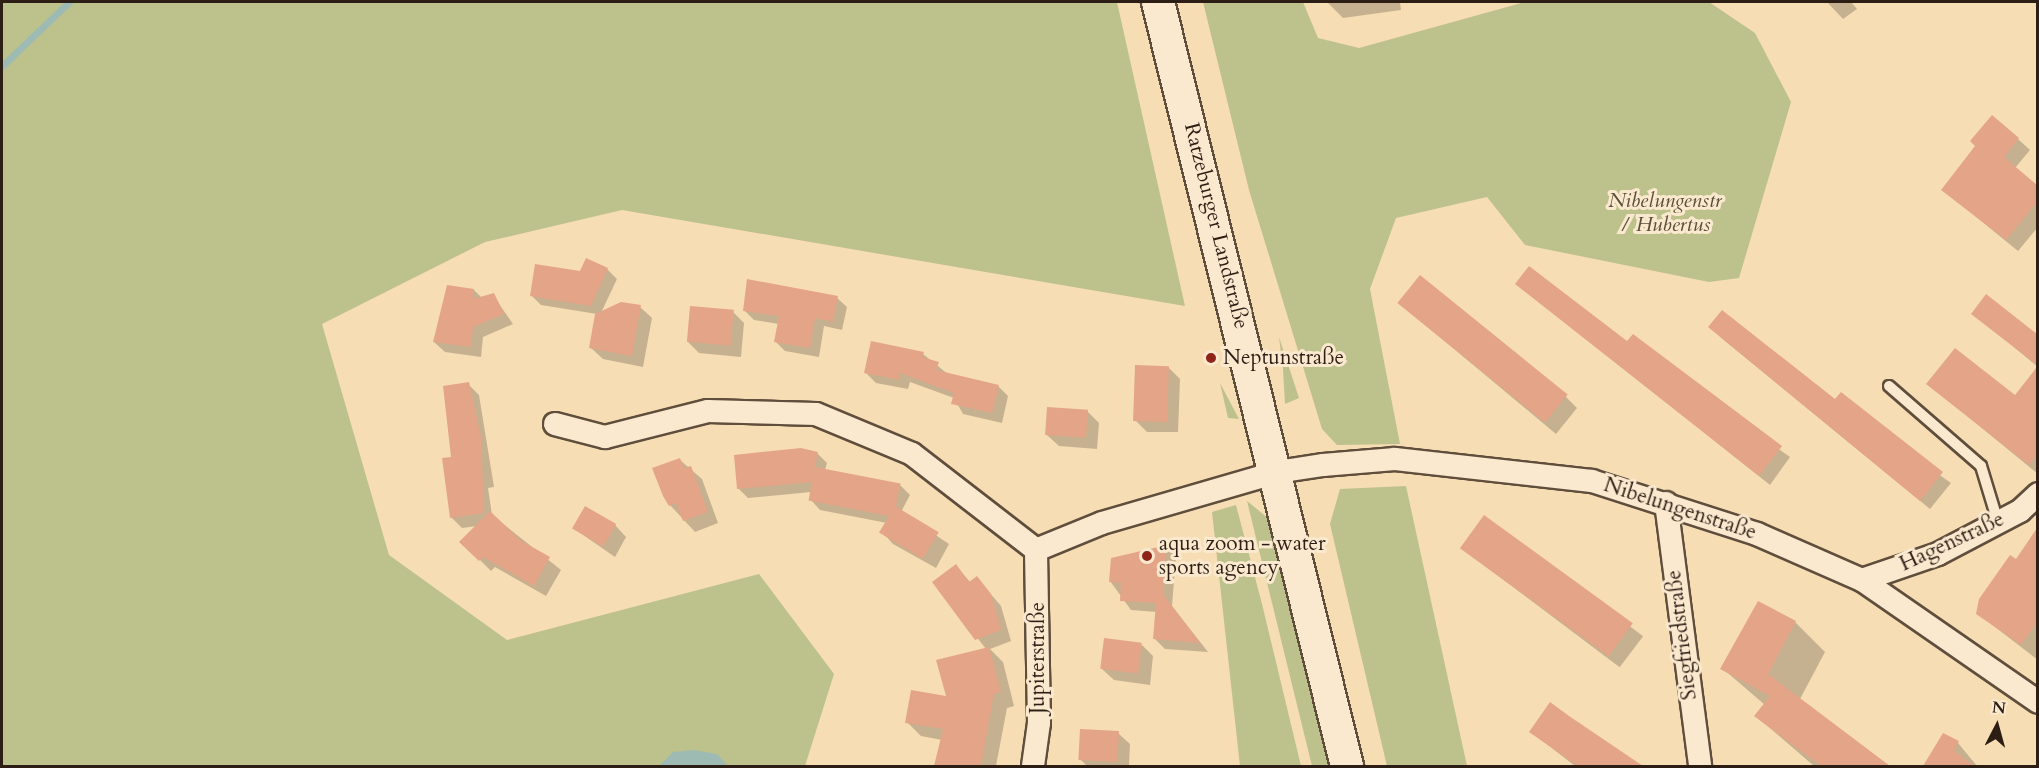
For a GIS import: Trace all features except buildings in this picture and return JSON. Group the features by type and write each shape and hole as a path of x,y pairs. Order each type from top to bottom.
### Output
{"main road":[{"name":"Ratzeburger Landstraße","path":"1158,2 1277,472 1347,766"}],"street":[{"path":"555,424 605,437 708,411 816,414 912,454 1036,550 1102,523 1277,472"},
{"name":"Nibelungenstraße","path":"1277,472 1395,459 1548,473 1666,503 1757,534 1862,580 2037,702"},
{"name":"Hagenstraße","path":"1862,580 1938,554 1998,522 2037,494"},
{"name":"Siegfriedstraße","path":"1666,503 1700,766"},
{"name":"Jupiterstraße","path":"1033,766 1039,723 1036,550"}],"lane":[{"path":"1889,386 1981,466 1998,522"}],"green space":[{"path":"2,2 1117,2 1185,306 622,210 485,242 322,324 389,555 507,640 759,574 834,674 805,766 2,766"},
{"name":"Nibelungenstr / Hubertus","path":"1203,2 1303,2 1318,38 1359,48 1525,2 1709,2 1755,33 1791,102 1739,278 1709,282 1525,245 1487,197 1396,218 1370,289 1400,444 1337,445 1322,429 1249,190"},
{"path":"1279,337 1299,398 1285,404 1283,369"},
{"path":"1220,383 1239,419 1228,418"},
{"path":"1406,486 1467,766 1387,766 1330,524 1340,489"},
{"path":"1247,501 1269,519 1334,766 1312,766"},
{"path":"1236,505 1301,766 1240,766 1212,512"}],"water":[{"path":"693,750 717,754 728,766 659,766 673,752"}],"waterway":[{"path":"2,66 69,2"}],"place":[{"name":"Neptunstraße","path":"1211,358"},
{"name":"aqua zoom - water sports agency","path":"1147,556"}]}
